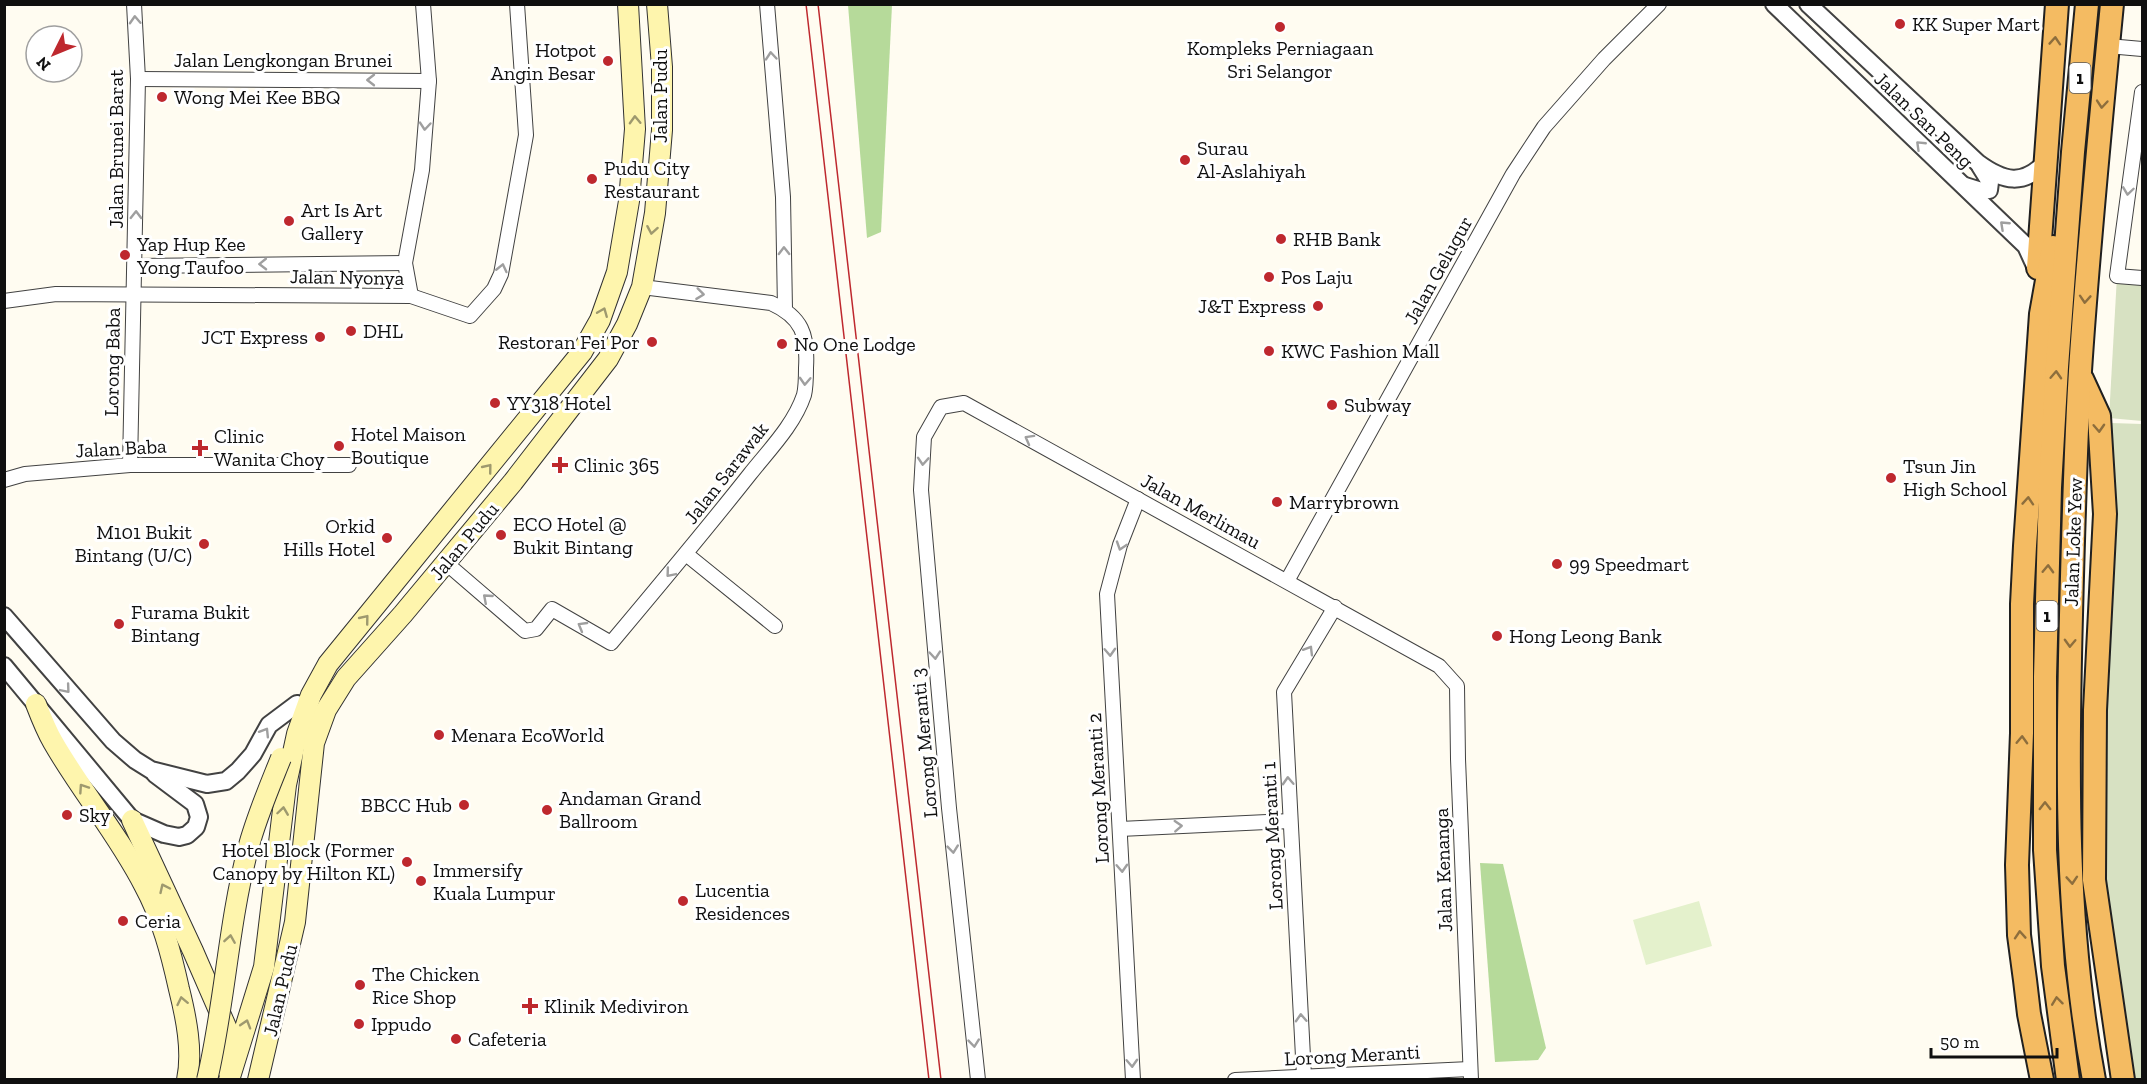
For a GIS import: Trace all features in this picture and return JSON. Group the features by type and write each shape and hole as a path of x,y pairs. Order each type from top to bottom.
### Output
{"highway":[{"path":"2041,314 2037,272 2057,4"},
{"name":"Jalan Loke Yew","path":"2068,1080 2053,966 2045,850 2045,700 2050,487 2073,152 2087,4"},
{"name":"Jalan Loke Yew","path":"2094,1080 2079,988 2071,858 2069,684 2080,374 2112,4"},
{"path":"2042,1080 2029,1014 2021,946 2017,866 2022,733 2022,603 2041,314 2054,243 2056,200 2073,152"},
{"path":"2080,374 2099,416 2105,514 2095,710 2094,880 2123,1078"}],"main road":[{"name":"Jalan Pudu","path":"227,1080 264,967 286,785 297,734 311,695 328,664 582,352 600,320 617,272 629,201 635,129 628,4"},
{"name":"Jalan Pudu","path":"258,1080 295,922 313,752 321,721 346,678 513,482 608,359 627,324 642,287 655,213 662,130 662,67 657,4"},
{"path":"207,1080 214,1051 232,930 248,849 262,805 281,758 297,704 328,664"},
{"path":"36,704 52,741 145,885 167,937 185,1016 189,1069 187,1080"},
{"path":"132,820 194,951 227,1029 227,1080"},
{"path":"271,1080 281,1042 296,954 295,922"}],"street":[{"name":"Jalan Brunei Barat","path":"132,295 135,266 138,79 134,4"},
{"path":"411,296 405,263 422,170 429,81 423,4"},
{"name":"Jalan Nyonya","path":"4,302 56,294 411,296 470,316 494,289 501,274 526,135 517,4"},
{"path":"642,287 771,303 785,309 783,197 767,4"},
{"name":"Jalan Gelugur","path":"1287,581 1513,174 1544,127 1604,60 1659,4"},
{"name":"Jalan San Peng","path":"1774,4 2026,246 2037,272"},
{"name":"Jalan San Peng","path":"1808,4 1978,163 1992,173 2005,178 2029,177 2046,162"},
{"path":"2108,46 2142,49"},
{"name":"Jalan Lengkongan Brunei","path":"138,79 429,81"},
{"path":"2142,92 2117,276 2142,278"},
{"path":"1962,185 1984,192 1990,188 1990,182 1978,163"},
{"path":"135,266 405,263"},
{"name":"Lorong Baba","path":"130,465 132,295"},
{"name":"Jalan Sarawak","path":"446,563 525,631 536,629 552,609 611,643 790,424 805,393 807,354 805,336 798,321 785,309"},
{"name":"Jalan Merlimau","path":"941,407 964,403 1438,666"},
{"name":"Lorong Meranti 3","path":"941,407 924,437 921,490 949,808 978,1080"},
{"name":"Jalan Baba","path":"4,480 25,474 130,465 349,465"},
{"name":"Lorong Meranti 2","path":"1133,1080 1107,594 1120,545 1138,499"},
{"path":"686,554 775,626"},
{"name":"Lorong Meranti 1","path":"1304,1076 1284,692 1335,607"},
{"path":"4,616 113,741 195,804 199,817 196,826 187,835 179,837 159,832 132,820 4,666"},
{"name":"Jalan Kenanga","path":"1438,666 1457,686 1470,1074"},
{"path":"135,760 152,770 207,784 226,781 253,754 269,725 297,704"},
{"path":"1120,829 1290,821"},
{"name":"Lorong Meranti","path":"1235,1080 1304,1076 1470,1074"}],"green space":[{"path":"848,5 892,5 881,232 867,238"},
{"path":"2117,276 2142,278 2142,421 2109,418"},
{"path":"2111,423 2142,424 2142,1080 2127,1079 2104,912 2098,654"},
{"path":"1480,863 1503,864 1546,1048 1538,1060 1495,1062"},
{"path":"1699,901 1712,946 1646,965 1633,920"}],"tram line":[{"path":"806,4 929,1080"},
{"path":"818,4 941,1080"}],"place":[{"name":"KK Super Mart","path":"1900,24"},
{"name":"Kompleks Perniagaan Sri Selangor","path":"1280,27"},
{"name":"Hotpot Angin Besar","path":"608,61"},
{"name":"Wong Mei Kee BBQ","path":"162,97"},
{"name":"Surau Al-Aslahiyah","path":"1185,160"},
{"name":"Pudu City Restaurant","path":"592,179"},
{"name":"Art Is Art Gallery","path":"289,221"},
{"name":"RHB Bank","path":"1281,239"},
{"name":"Yap Hup Kee Yong Taufoo","path":"125,255"},
{"name":"Pos Laju","path":"1269,277"},
{"name":"J&T Express","path":"1318,306"},
{"name":"DHL","path":"351,331"},
{"name":"JCT Express","path":"320,337"},
{"name":"Restoran Fei Por","path":"652,342"},
{"name":"No One Lodge","path":"782,344"},
{"name":"KWC Fashion Mall","path":"1269,351"},
{"name":"YY318 Hotel","path":"495,403"},
{"name":"Subway","path":"1332,405"},
{"name":"Hotel Maison Boutique","path":"339,446"},
{"name":"Clinic Wanita Choy","path":"200,448"},
{"name":"Clinic 365","path":"560,465"},
{"name":"Tsun Jin High School","path":"1891,478"},
{"name":"Marrybrown","path":"1277,502"},
{"name":"ECO Hotel @ Bukit Bintang","path":"501,535"},
{"name":"Orkid Hills Hotel","path":"387,538"},
{"name":"M101 Bukit Bintang (U/C)","path":"204,544"},
{"name":"99 Speedmart","path":"1557,564"},
{"name":"Furama Bukit Bintang","path":"119,624"},
{"name":"Hong Leong Bank","path":"1497,636"},
{"name":"Menara EcoWorld","path":"439,735"},
{"name":"BBCC Hub","path":"464,805"},
{"name":"Andaman Grand Ballroom","path":"547,810"},
{"name":"Sky","path":"67,815"},
{"name":"Hotel Block (Former Canopy by Hilton KL)","path":"407,862"},
{"name":"Immersify Kuala Lumpur","path":"421,881"},
{"name":"Lucentia Residences","path":"683,901"},
{"name":"Ceria","path":"123,921"},
{"name":"The Chicken Rice Shop","path":"360,985"},
{"name":"Klinik Mediviron","path":"530,1006"},
{"name":"Ippudo","path":"359,1024"},
{"name":"Cafeteria","path":"456,1039"}]}
